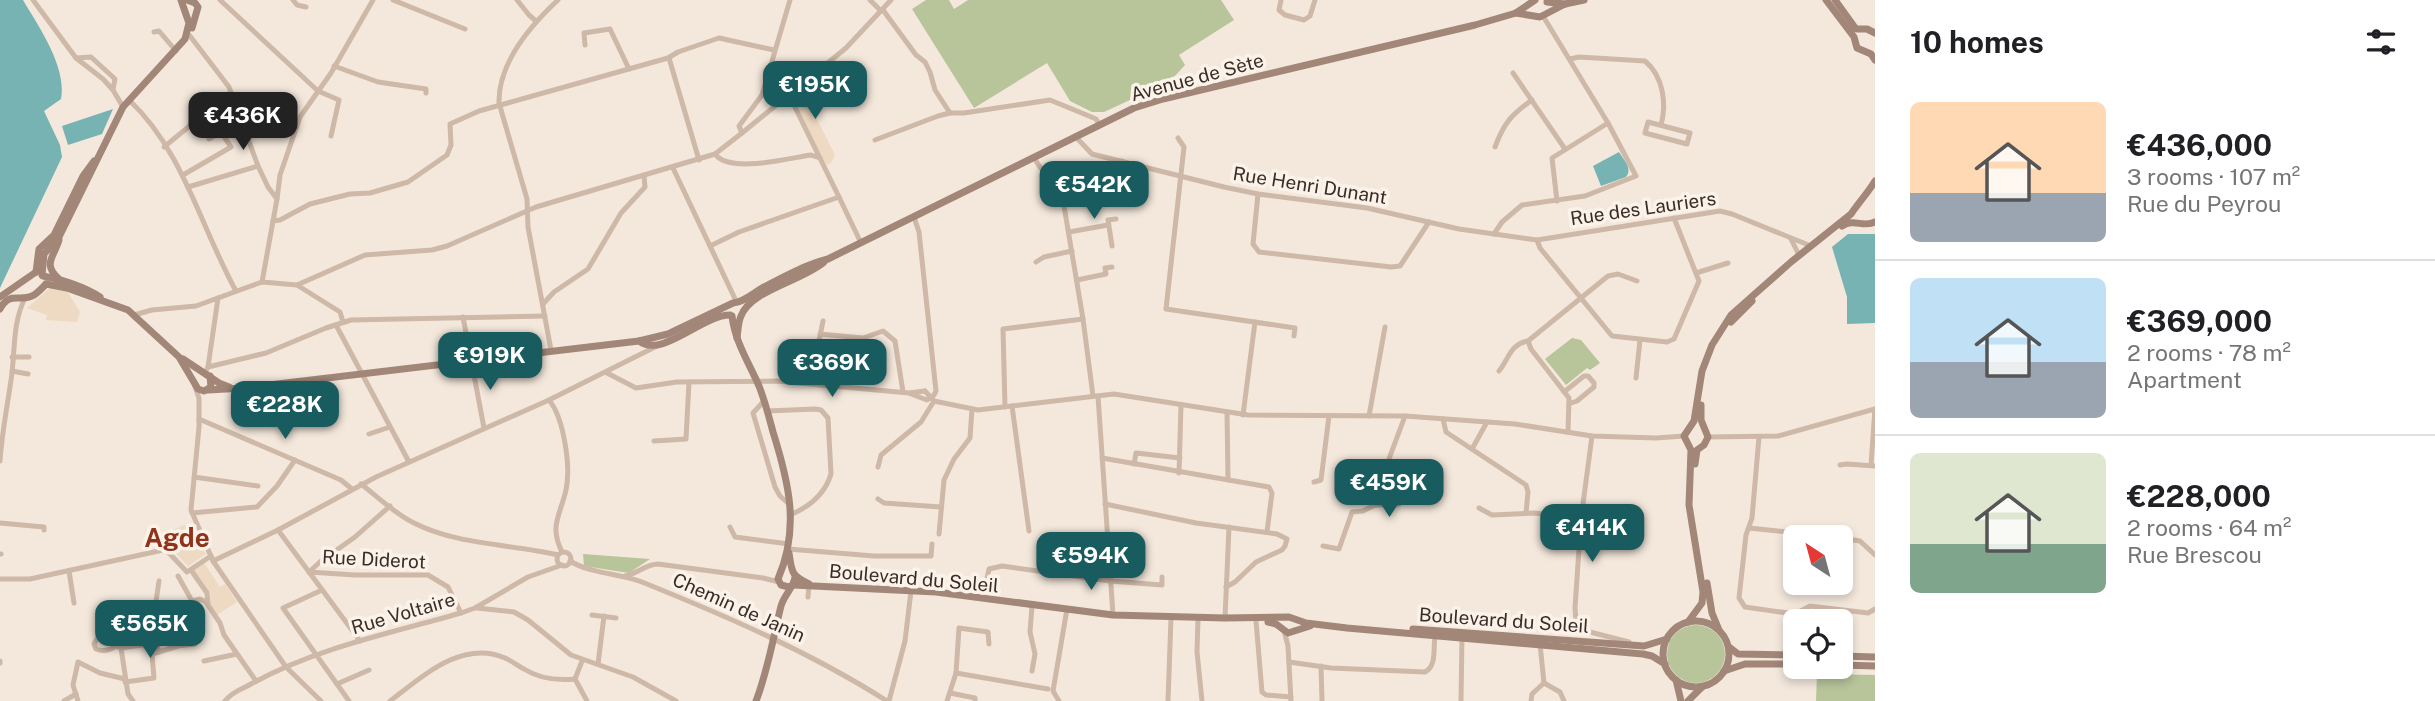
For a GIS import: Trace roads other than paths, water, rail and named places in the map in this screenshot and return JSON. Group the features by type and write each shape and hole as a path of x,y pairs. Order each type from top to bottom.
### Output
{"main road":[{"path":"181,0 193,5"},
{"path":"1565,4 1545,1 1546,14 1565,4 1584,0"},
{"path":"1826,0 1855,40 1857,48 1867,52 1875,60"},
{"path":"1835,0 1853,26 1875,32"},
{"path":"1532,2 1531,11 1534,15"},
{"name":"Avenue de Sète","path":"639,341 668,334 736,310 767,286 861,243 1134,108 1516,13 1532,2"},
{"path":"60,279 51,271 50,265 59,237 123,107 190,36 193,5"},
{"path":"175,52 187,34 193,5"},
{"name":"Avenue de Sète","path":"1516,13 1546,14"},
{"path":"1855,40 1858,33 1864,29"},
{"path":"1867,52 1875,48"},
{"path":"99,157 83,176 54,235 39,250 40,274 46,284 121,306 134,315 179,357 201,391 639,341 645,345 657,346"},
{"path":"1681,701 1680,689 1665,664 1664,647 1672,631 1688,622 1702,603 1703,592 1689,505 1692,455 1684,436 1694,421 1702,371 1723,325 1739,306 1851,214 1875,181"},
{"path":"1863,199 1874,200"},
{"path":"1855,208 1855,216 1871,223"},
{"path":"1783,655 1738,654 1728,646 1718,630 1710,603 1693,505 1695,464 1700,447 1708,437 1700,413 1706,372 1717,346 1735,318 1841,226 1854,221 1871,223"},
{"path":"40,274 44,254 59,237"},
{"path":"0,297 20,283 40,274 91,291 106,301"},
{"path":"20,283 18,291 24,297"},
{"path":"0,309 6,301 31,297 46,284"},
{"path":"736,310 737,339 764,401 787,477 790,504 782,603 775,639 755,701"},
{"name":"Avenue de Sète","path":"657,346 716,316 736,310"},
{"path":"179,357 231,388"},
{"path":"195,385 196,376 207,372"},
{"path":"207,372 212,383 208,390"},
{"path":"1689,427 1694,425 1704,428"},
{"path":"1690,446 1700,447"},
{"name":"Boulevard du Soleil","path":"786,579 809,584 911,591 1113,615 1225,618 1272,623 1283,629 1294,630 1316,624"},
{"name":"Boulevard du Soleil","path":"1225,618 1292,618 1339,626 1644,646 1667,639"},
{"path":"1283,629 1285,618"},
{"path":"1294,630 1295,620"},
{"path":"1688,622 1704,622 1718,630"},
{"name":"Boulevard du Soleil","path":"1339,626 1435,636 1462,635"},
{"name":"Boulevard du Soleil","path":"1539,641 1643,654 1653,656 1665,664"},
{"path":"1724,672 1729,655 1728,646"},
{"path":"1853,656 1875,657"},
{"path":"1688,701 1692,694 1715,681 1724,672 1745,664 1783,664"},
{"path":"1853,665 1875,666"},
{"path":"1675,679 1688,686 1703,686"}],"street":[{"path":"33,0 76,58 113,90 123,107"},
{"path":"220,0 318,91 340,100 331,136"},
{"path":"293,0 297,5 306,7"},
{"path":"262,282 280,175 297,123 373,0"},
{"path":"393,0 465,29"},
{"path":"517,0 536,21"},
{"path":"551,350 527,199 500,106 499,90 502,76 536,21 558,0"},
{"path":"742,133 739,126 762,95 790,0"},
{"path":"870,0 882,11 915,54 925,62 935,90 950,113"},
{"path":"297,285 365,255 432,250 447,246 527,211 715,154 846,48 891,0"},
{"path":"1281,0 1281,12 1304,20 1310,16 1315,0"},
{"path":"1494,234 1502,222 1522,205 1585,196 1636,176 1546,14"},
{"path":"585,45 584,33 610,29 629,69"},
{"path":"154,32 162,33 175,52"},
{"path":"190,36 231,92 258,166 277,199"},
{"path":"273,221 310,204 351,194 370,193 408,182 447,155 451,145 450,124 479,111 669,58 678,52 719,38 774,50"},
{"path":"76,58 91,57 104,67 115,79 113,90"},
{"path":"1570,60 1579,57 1640,59 1648,63 1665,99 1661,125"},
{"path":"669,58 699,160"},
{"path":"334,66 378,82 426,89 426,93"},
{"path":"1513,73 1565,149"},
{"path":"164,147 231,92"},
{"path":"789,94 861,243"},
{"path":"129,100 145,115 183,175 236,291"},
{"path":"876,140 950,113 1050,100 1096,119 1099,124"},
{"path":"1495,147 1503,126 1513,114 1532,100"},
{"path":"1648,122 1661,125 1690,133 1687,144 1645,133 1648,122"},
{"path":"1557,201 1551,163 1555,155 1608,123"},
{"path":"183,175 231,147 221,132 209,139"},
{"name":"Rue Henri Dunant","path":"1075,136 1093,154 1181,177 1258,194 1367,208 1494,234"},
{"path":"1178,138 1184,147 1166,309 1295,328 1294,337"},
{"path":"715,154 727,163 754,163 811,155 820,158"},
{"path":"1034,157 1037,165 1051,177 1060,190 1069,232 1096,396 1113,615"},
{"path":"1108,183 1118,178 1122,161"},
{"path":"188,187 258,166"},
{"path":"673,167 736,310"},
{"path":"543,304 554,292 588,269 621,213 645,187 644,176"},
{"path":"1258,194 1252,244 1259,252 1400,266 1429,222"},
{"path":"710,246 739,232 839,197"},
{"name":"Rue des Lauriers","path":"1494,234 1536,240 1727,211 1811,246"},
{"path":"878,467 881,455 921,422 936,391 919,232 914,217"},
{"path":"1536,240 1580,299 1612,336 1667,342 1674,338 1699,286 1674,218"},
{"path":"1112,246 1108,220 1116,219"},
{"path":"1069,232 1108,225"},
{"path":"1791,239 1798,253 1797,257"},
{"path":"1036,262 1044,257 1072,251"},
{"path":"1696,273 1728,263"},
{"path":"1077,279 1105,277 1105,268 1112,267"},
{"path":"1499,371 1508,353 1521,342 1528,341 1612,274 1637,281"},
{"path":"134,315 152,310 196,306 262,282 297,285 340,312 343,322"},
{"path":"0,461 3,418 12,371 18,312 24,297"},
{"path":"218,298 207,372 279,349 304,336 343,322 363,319 545,316"},
{"path":"463,317 484,428"},
{"path":"1029,531 1009,407 1003,329 1083,319"},
{"path":"818,346 823,321"},
{"path":"1243,415 1255,322"},
{"path":"336,325 409,462"},
{"path":"1369,416 1385,327"},
{"path":"820,334 863,338 883,331 895,341 906,392"},
{"path":"1636,378 1640,340"},
{"path":"1528,341 1571,404 1567,432"},
{"path":"189,571 278,530 361,484 607,373 657,346"},
{"path":"12,356 29,357"},
{"path":"12,371 28,374"},
{"path":"607,373 636,388 690,382 776,381 906,392 925,391"},
{"path":"1564,392 1584,376 1588,376 1594,383 1594,387 1571,404"},
{"path":"925,391 934,378"},
{"path":"654,441 687,439 690,382"},
{"path":"195,385 199,416"},
{"path":"208,390 202,399 199,416 192,513 212,559 286,667 321,701"},
{"path":"925,391 932,400"},
{"path":"906,392 921,399 972,409 1114,394 1243,415 1405,416 1487,422 1592,436 1684,436"},
{"path":"549,400 556,411 567,458 566,488 554,534 560,553 557,561 562,565"},
{"path":"764,401 753,413 775,487 780,496 790,504"},
{"path":"1179,472 1181,405"},
{"path":"767,411 815,409 821,410 828,418 831,474 828,483 812,502 790,515"},
{"path":"939,534 942,491 948,469 970,438 972,409"},
{"path":"1708,437 1778,436 1875,409 1873,465 1840,466"},
{"path":"1227,412 1228,480"},
{"path":"199,416 341,480 352,489"},
{"path":"1314,482 1321,480 1329,416"},
{"path":"1375,505 1374,499 1405,416"},
{"path":"1443,419 1446,432 1526,485 1526,513"},
{"path":"1472,449 1487,422"},
{"path":"369,434 390,427"},
{"path":"1592,436 1581,519 1576,622 1586,631 1644,646"},
{"path":"1759,437 1752,518 1746,535 1741,604 1745,607 1795,614 1810,606 1868,613 1875,609"},
{"path":"1134,464 1136,453 1180,458"},
{"path":"1102,458 1266,486 1271,489 1267,532"},
{"path":"192,513 257,508 295,460"},
{"path":"1323,546 1339,549 1352,512 1363,511 1375,505 1399,504 1406,487 1405,481 1387,464"},
{"path":"194,477 258,486"},
{"path":"361,484 410,522 428,530 483,544 519,546 569,554 570,561"},
{"path":"878,499 884,502 942,507"},
{"path":"1105,504 1285,537 1285,546 1256,562 1236,582 1226,587"},
{"path":"309,572 390,506"},
{"path":"1479,508 1492,515 1526,513 1581,519"},
{"path":"0,523 44,527 44,530"},
{"path":"730,527 735,537 874,556 931,556 932,544"},
{"path":"1225,618 1229,527"},
{"path":"1749,528 1783,532"},
{"path":"278,530 360,640"},
{"path":"1853,540 1860,541 1875,555"},
{"path":"0,579 30,579 163,550 189,571 207,593 209,607"},
{"name":"Rue Voltaire","path":"227,700 235,690 286,667 360,640 461,613 528,577 570,561"},
{"name":"Chemin de Janin","path":"570,561 584,569 638,581 775,639 888,701"},
{"name":"Boulevard du Soleil","path":"622,576 633,575 652,564 786,579"},
{"path":"986,583 989,569 1002,566 1110,581 1162,585 1162,577"},
{"path":"69,571 74,603"},
{"name":"Rue Diderot","path":"309,572 428,575 447,587 461,613"},
{"path":"178,576 192,601 203,600 209,607 256,681"},
{"path":"159,581 154,615 159,652"},
{"path":"808,597 809,584"},
{"path":"322,590 283,608 349,701"},
{"path":"888,701 905,641 911,591"},
{"path":"1032,606 1030,630 1035,654 1032,671"},
{"path":"475,607 514,612 571,655 633,677 676,701"},
{"path":"1059,701 1053,691 1067,610"},
{"path":"592,615 615,618"},
{"path":"598,664 604,616"},
{"path":"1168,701 1171,618"},
{"path":"1198,618 1197,652 1202,701"},
{"path":"1256,621 1262,692 1291,699 1288,646 1283,629"},
{"path":"947,701 956,673 959,628 988,632 989,644"},
{"path":"1288,646 1294,630"},
{"path":"1461,701 1462,635"},
{"path":"1289,662 1425,672 1432,668 1435,636"},
{"path":"1539,641 1544,683"},
{"path":"133,701 128,694 118,647 156,643"},
{"path":"78,701 73,685 78,662 100,673 125,680 155,678 152,654 195,644"},
{"path":"390,701 437,665 478,653 505,658 542,678 557,681 575,679"},
{"path":"204,661 237,654"},
{"path":"582,661 575,679 587,701"},
{"path":"1321,666 1322,701"},
{"path":"337,684 369,670"},
{"path":"956,673 1048,689"},
{"path":"1531,701 1532,694 1544,683"},
{"path":"1544,683 1560,692 1564,701"},
{"path":"950,693 975,698 975,701"},
{"path":"64,701 76,694"}],"water":[{"path":"0,0 23,0 56,61 62,87 61,99 44,111 60,145 62,157 0,288"},
{"path":"113,109 102,134 68,145 62,126"},
{"path":"1619,152 1627,164 1628,174 1601,186 1593,166"},
{"path":"1848,234 1875,234 1875,323 1847,324 1847,297 1832,247"}],"district":[{"name":"Agde","path":"177,538"}]}
